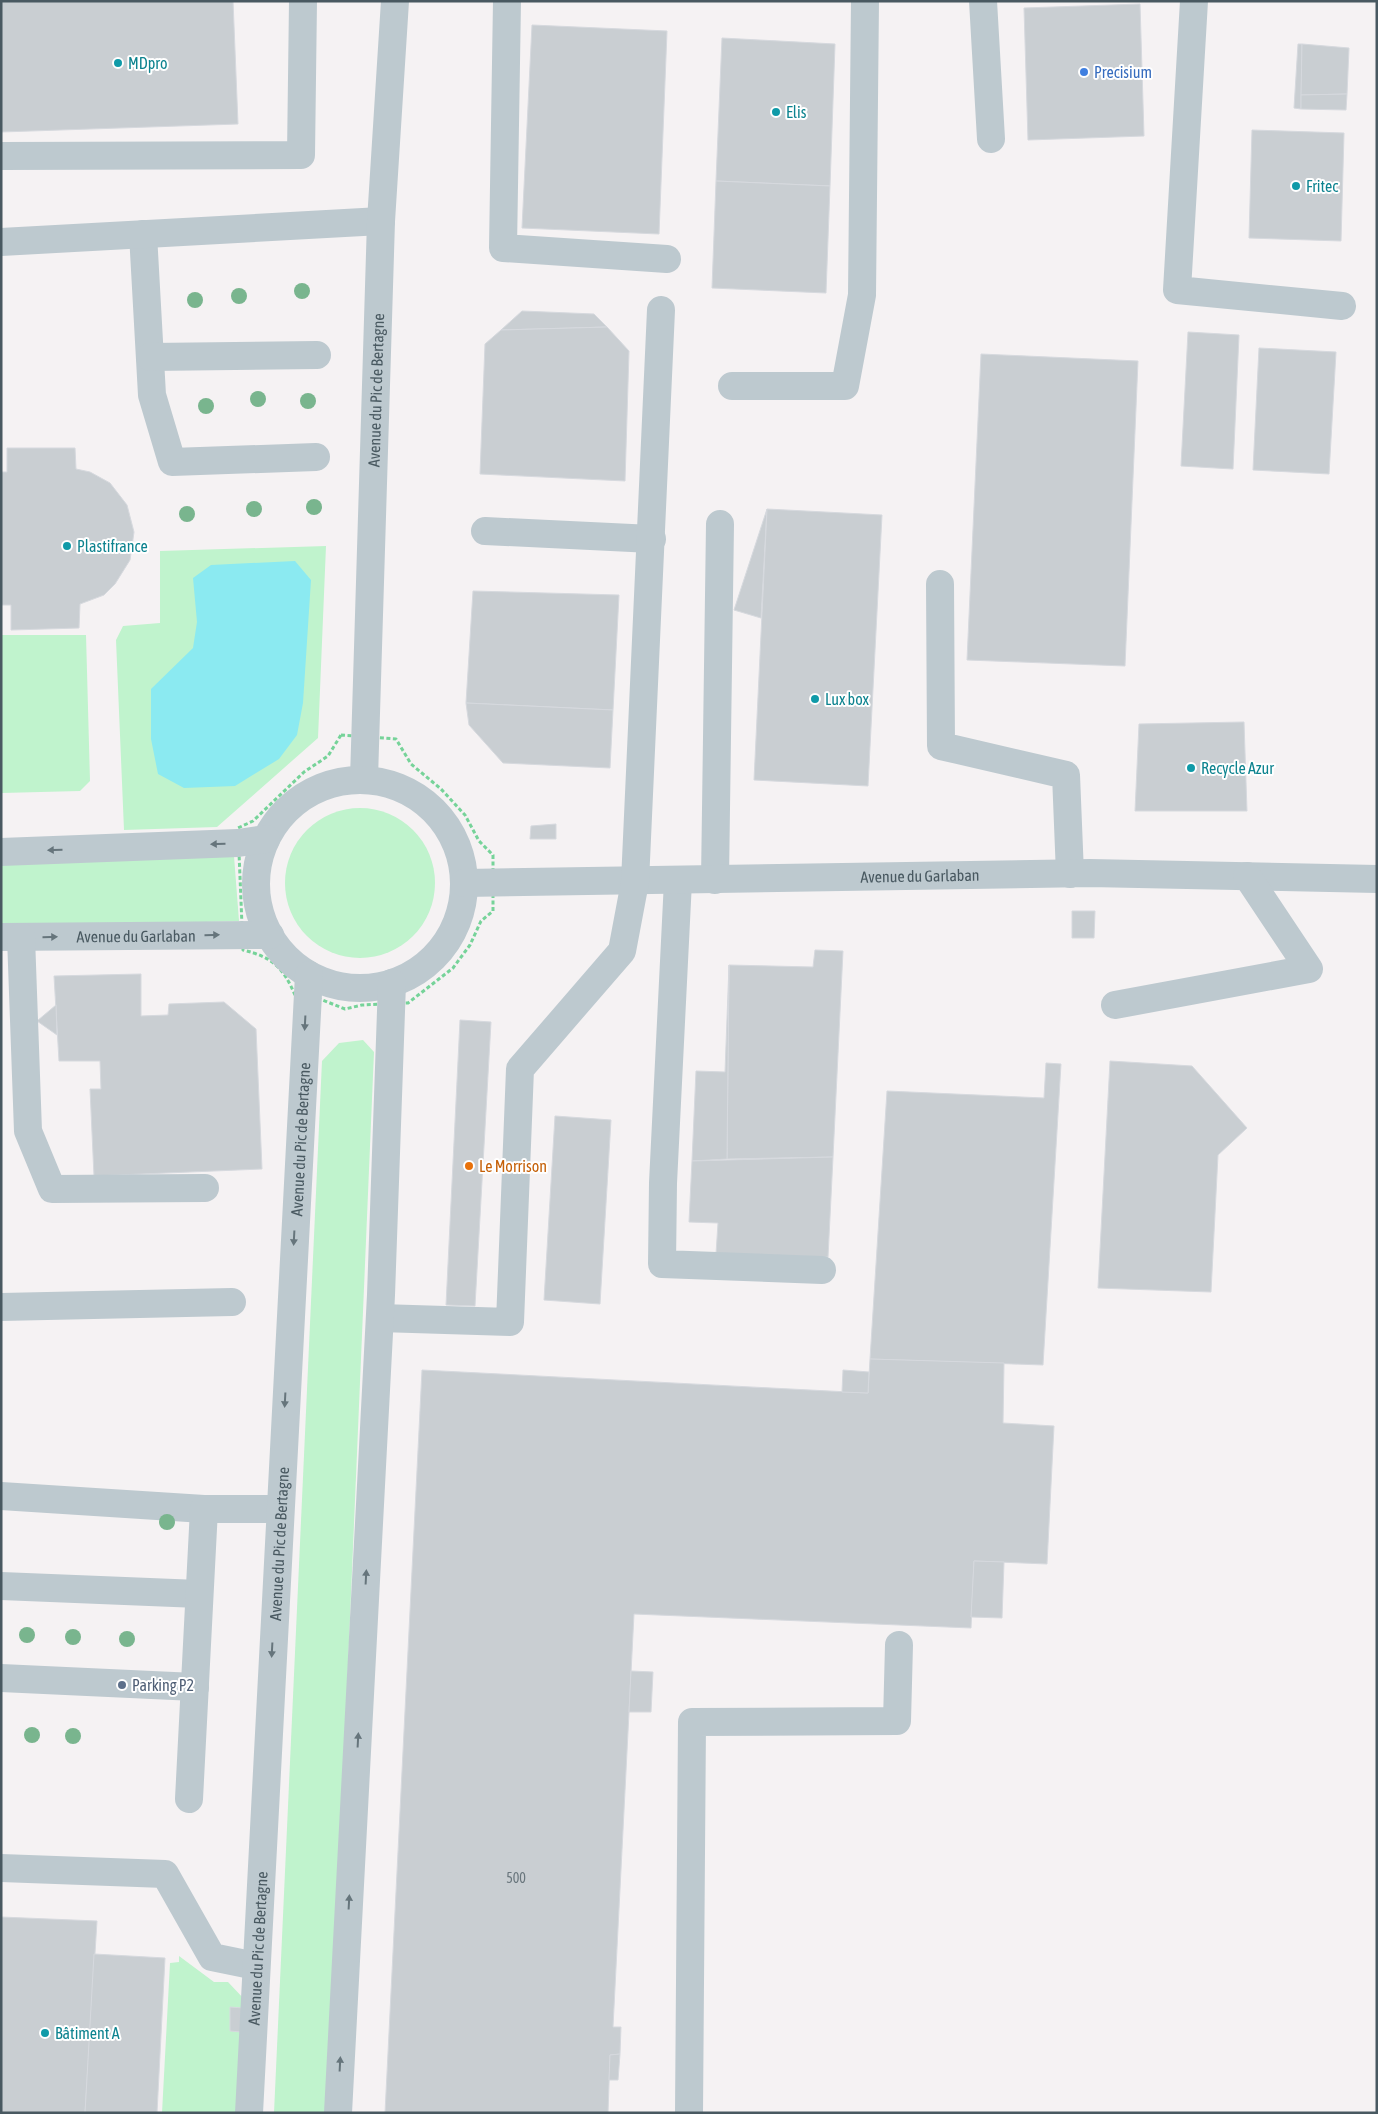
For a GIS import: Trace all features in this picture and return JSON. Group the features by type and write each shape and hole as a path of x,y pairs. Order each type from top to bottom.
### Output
{"street":[{"path":"1,156 300,155 303,1"},
{"name":"Avenue du Pic de Bertagne","path":"364,779 367,738 381,221 395,1"},
{"path":"507,1 503,248 667,259"},
{"path":"732,386 845,386 862,295 865,1"},
{"path":"982,1 991,139"},
{"path":"1194,1 1177,290 1342,306"},
{"path":"1,242 381,221"},
{"path":"143,234 152,395 172,462 316,457"},
{"path":"380,1318 510,1322 520,1069 622,951 635,882 662,310"},
{"path":"150,356 317,356"},
{"path":"714,880 720,524"},
{"path":"485,531 652,539"},
{"path":"940,584 941,746 1066,775 1070,874"},
{"path":"338,2113 380,1318 391,993 436,955 451,934 461,909 464,883 461,856 451,832 435,811 406,791 390,783 364,779 334,782 306,794 283,814 266,839 258,863 256,888 260,912 270,935 308,986 336,985 391,993"},
{"path":"1,852 238,843 266,839"},
{"name":"Avenue du Garlaban","path":"464,883 635,882 1070,874 1377,879"},
{"path":"1115,1005 1309,970 1247,876"},
{"path":"678,880 663,1183 662,1264 822,1270"},
{"name":"Avenue du Garlaban","path":"11,937 270,935"},
{"path":"11,937 28,1131 52,1189 205,1188"},
{"name":"Avenue du Pic de Bertagne","path":"249,2113 279,1509 308,986"},
{"path":"1,1307 232,1302"},
{"path":"1,1496 204,1509 279,1509"},
{"path":"189,1798 204,1509"},
{"path":"1,1586 199,1594"},
{"path":"689,2113 692,1722 897,1721 899,1645"},
{"path":"1,1678 195,1687"},
{"path":"1,1868 165,1874 212,1957 256,1966"}],"path":[{"path":"341,735 367,738 396,739 411,764 440,789 465,815 479,841 493,855 494,911 481,921 470,945 453,968 408,1003 391,993 345,1010 320,999 308,986 295,995 288,979 280,968 264,955 243,950 238,828 253,822 304,772 328,756 341,735"}],"green space":[{"path":"326,546 318,738 217,827 124,830 116,640 123,626 160,623 160,551"},
{"path":"1,635 86,635 90,781 80,791 2,793"},
{"path":"360,808 389,814 413,830 429,854 435,883 429,912 413,936 389,952 360,958 331,952 307,936 291,912 285,883 291,854 307,830 331,814"},
{"path":"234,856 239,921 1,928 1,864"},
{"path":"363,1040 374,1052 329,2113 274,2113 322,1061 339,1043"},
{"path":"179,1956 214,1982 228,1982 244,1999 237,2113 162,2113 170,1963 179,1962"}],"water":[{"path":"295,561 311,580 303,703 297,735 279,759 235,786 184,788 158,774 151,739 151,689 193,648 197,622 193,578 211,565"}],"building":[{"name":"MDpro","path":"1,1 233,1 238,124 1,132"},
{"name":"Precisium","path":"1140,4 1144,136 1028,140 1024,8"},
{"path":"532,25 667,31 659,234 522,228"},
{"name":"Elis","path":"722,38 835,44 830,186 716,181"},
{"path":"1298,44 1302,44 1301,109 1294,108"},
{"path":"1302,44 1349,48 1347,94 1301,95"},
{"path":"1347,94 1346,110 1301,109 1301,95"},
{"name":"Fritec","path":"1252,130 1344,133 1341,241 1249,238"},
{"path":"716,181 830,186 826,293 712,288"},
{"path":"522,311 594,314 607,327 501,330"},
{"path":"607,327 629,351 625,481 480,474 485,344 501,330"},
{"path":"1188,332 1239,335 1233,469 1181,466"},
{"path":"1259,348 1336,352 1329,474 1253,470"},
{"path":"981,354 1138,361 1125,666 967,660"},
{"name":"Plastifrance","path":"7,448 75,448 76,469 90,472 110,483 127,505 134,532 130,560 115,584 104,595 80,604 79,628 11,630 11,605 1,605 1,472 7,472"},
{"path":"767,509 761,618 734,610"},
{"name":"Lux box","path":"767,509 882,515 868,786 754,780"},
{"path":"473,591 619,595 613,710 466,703"},
{"path":"466,703 613,710 610,768 503,763 469,725"},
{"name":"Recycle Azur","path":"1244,722 1247,811 1135,811 1139,724"},
{"path":"556,824 556,839 530,839 531,826"},
{"path":"1072,911 1095,911 1094,938 1072,938"},
{"path":"815,950 843,951 833,1157 727,1159 729,965 813,967"},
{"path":"729,965 727,1159 692,1161 696,1071 725,1072"},
{"path":"141,974 141,1016 168,1015 169,1004 224,1002 256,1029 262,1169 94,1176 90,1089 101,1089 100,1061 59,1061 54,976"},
{"path":"56,1005 57,1035 37,1021"},
{"path":"460,1020 491,1022 475,1306 446,1305"},
{"path":"1110,1061 1192,1066 1247,1128 1218,1155 1211,1292 1098,1288"},
{"path":"1046,1063 1061,1064 1043,1365 870,1359 887,1091 1044,1098"},
{"path":"555,1116 611,1120 600,1304 544,1300"},
{"path":"833,1157 828,1257 716,1254 718,1223 689,1222 692,1161"},
{"path":"870,1359 1004,1363 1003,1423 1054,1426 1047,1564 974,1561 971,1628 634,1614 613,2027 621,2027 620,2054 610,2055 608,2113 385,2113 422,1370 868,1393"},
{"path":"843,1370 869,1372 868,1393 842,1392"},
{"path":"974,1561 1004,1562 1002,1618 971,1617"},
{"path":"631,1671 653,1672 651,1712 629,1712"},
{"name":"Bâtiment A","path":"1,1917 97,1921 85,2113 1,2113"},
{"path":"94,1954 165,1958 157,2113 85,2113"},
{"path":"230,2007 243,2008 241,2032 230,2031"},
{"path":"620,2054 618,2080 609,2080 610,2055"}],"place":[{"name":"MDpro","path":"118,63"},
{"name":"Precisium","path":"1084,72"},
{"name":"Elis","path":"776,112"},
{"name":"Fritec","path":"1296,186"},
{"name":"Plastifrance","path":"67,546"},
{"name":"Lux box","path":"815,699"},
{"name":"Recycle Azur","path":"1191,768"},
{"name":"Le Morrison","path":"469,1166"},
{"name":"Parking P2","path":"122,1685"},
{"name":"Bâtiment A","path":"45,2033"}]}
